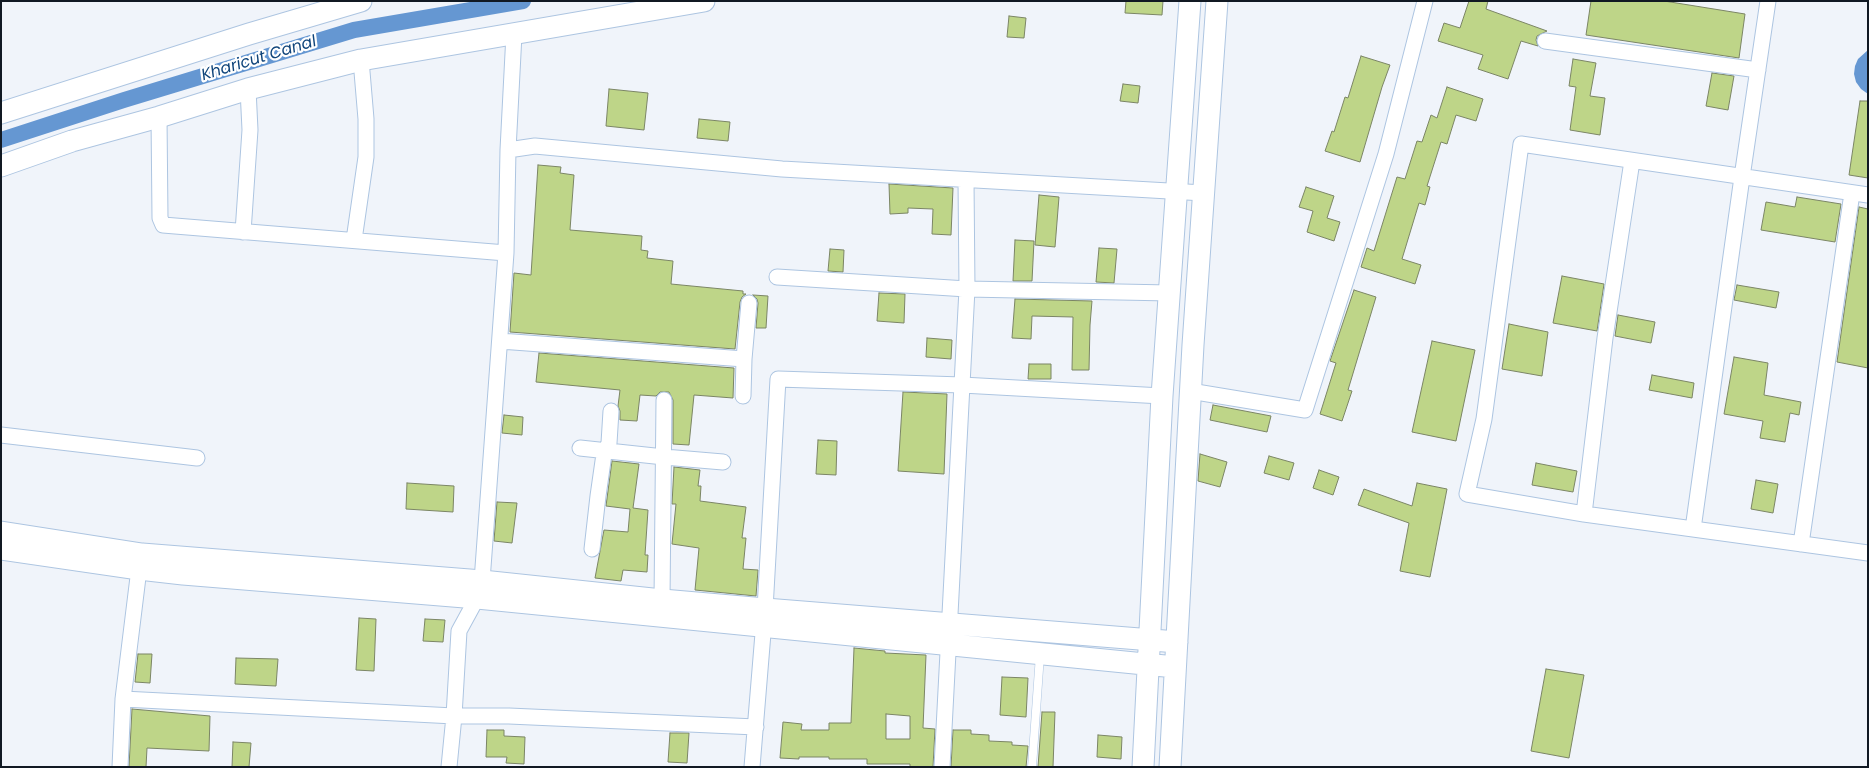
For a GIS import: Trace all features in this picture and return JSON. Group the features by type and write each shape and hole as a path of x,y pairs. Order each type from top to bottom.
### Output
{"street":[{"path":"1,113 361,1"},
{"path":"1,166 72,141 159,117 248,89 361,60 704,1"},
{"path":"1142,767 1162,396 1190,1"},
{"path":"1170,767 1190,392 1217,1"},
{"path":"1190,392 1305,410 1386,154 1425,1"},
{"path":"1693,529 1768,1"},
{"path":"449,767 459,631 479,590 506,253 508,150 514,34"},
{"path":"1545,41 1758,70"},
{"path":"354,240 366,157 366,119 361,60"},
{"path":"243,232 250,130 248,89"},
{"path":"159,117 160,218 163,225 506,253"},
{"path":"1868,195 1521,144 1484,419 1467,494 1584,514 1868,553"},
{"path":"508,150 534,146 782,169 1204,193"},
{"path":"1584,514 1605,338 1632,161"},
{"path":"942,767 967,289 966,180"},
{"path":"1802,544 1852,193"},
{"path":"777,277 967,289 1170,293"},
{"path":"743,396 749,303"},
{"path":"500,340 744,359"},
{"path":"752,767 764,618 778,379 962,385 1162,396"},
{"path":"662,600 664,400"},
{"path":"592,548 598,496 609,443 611,411"},
{"path":"1,435 197,458"},
{"path":"580,448 723,462"},
{"path":"1,532 142,554 764,618 948,634 1176,642"},
{"path":"1,549 139,569 662,600 764,618"},
{"path":"120,767 124,699 139,569"},
{"path":"948,634 1040,652 1175,667"},
{"path":"124,699 454,716 509,716 756,727"}],"lane":[{"path":"1032,767 1040,652"}],"water":[{"path":"1868,50 1868,94 1856,82 1854,74 1858,59"}],"building":[{"path":"1126,1 1163,1 1162,15 1125,13"},
{"path":"1469,1 1488,1 1486,9 1547,31 1537,36 1538,46 1521,41 1508,79 1478,69 1483,55 1438,41 1444,23 1460,28"},
{"path":"1591,1 1664,1 1745,14 1739,58 1586,35"},
{"path":"1009,16 1026,18 1024,38 1007,37"},
{"path":"1361,56 1390,65 1360,162 1325,151 1332,131 1334,132 1345,97 1348,98"},
{"path":"1573,59 1596,63 1590,96 1605,98 1600,135 1570,130 1576,87 1569,86"},
{"path":"1712,73 1734,76 1728,110 1706,106"},
{"path":"1123,84 1140,86 1138,103 1120,101"},
{"path":"1447,87 1483,99 1476,121 1456,115 1447,144 1441,142 1427,186 1430,187 1425,205 1419,203 1402,259 1421,265 1415,284 1361,267 1367,248 1374,251 1397,177 1405,179 1417,141 1422,142 1431,115 1437,118"},
{"path":"609,89 648,93 644,130 606,126"},
{"path":"1860,101 1868,101 1868,178 1849,175"},
{"path":"699,119 730,122 728,141 697,138"},
{"path":"538,165 561,167 560,173 574,175 570,230 642,236 641,250 648,251 647,258 673,261 671,284 743,291 743,294 746,294 740,302 735,349 510,332 514,273 531,275"},
{"path":"889,184 953,188 951,235 932,234 933,209 908,208 908,213 890,214"},
{"path":"1306,187 1334,196 1327,218 1340,222 1334,241 1307,232 1313,211 1299,207"},
{"path":"1039,195 1059,197 1055,247 1035,245"},
{"path":"1797,197 1841,204 1835,242 1761,230 1766,202 1795,207"},
{"path":"1859,207 1868,209 1868,368 1837,362"},
{"path":"1015,240 1034,241 1032,281 1013,281"},
{"path":"1099,248 1117,249 1114,283 1096,282"},
{"path":"830,249 844,250 843,272 828,271"},
{"path":"1562,276 1604,284 1597,331 1553,323"},
{"path":"1737,285 1779,292 1776,308 1734,300"},
{"path":"1354,290 1376,297 1348,390 1352,391 1342,421 1320,414 1336,363 1330,361"},
{"path":"879,293 905,294 904,323 877,321"},
{"path":"753,295 768,296 766,328 756,328 758,303"},
{"path":"1015,299 1092,301 1089,370 1072,370 1073,317 1032,316 1031,339 1012,338"},
{"path":"1618,315 1655,322 1651,343 1615,336"},
{"path":"1509,324 1548,332 1542,376 1502,369"},
{"path":"927,338 952,340 951,359 926,357"},
{"path":"1432,341 1475,350 1456,441 1412,432"},
{"path":"539,353 734,368 733,398 694,395 689,445 673,444 673,400 669,392 660,392 656,396 640,395 637,421 620,420 618,406 620,390 536,382"},
{"path":"1734,357 1768,363 1764,395 1801,402 1799,415 1790,413 1785,442 1760,438 1763,421 1724,414"},
{"path":"1029,364 1051,364 1051,379 1028,379"},
{"path":"1652,375 1694,383 1692,398 1649,390"},
{"path":"903,392 947,394 944,474 898,471"},
{"path":"1213,405 1271,416 1267,432 1210,420"},
{"path":"504,415 523,417 522,435 502,433"},
{"path":"818,440 837,441 836,475 816,474"},
{"path":"1200,454 1227,462 1220,487 1198,481"},
{"path":"1269,456 1294,463 1289,480 1264,473"},
{"path":"612,461 639,464 633,508 648,510 645,555 648,555 647,572 623,570 621,581 595,578 604,530 628,532 630,509 606,506"},
{"path":"1536,463 1577,471 1573,492 1532,485"},
{"path":"674,467 700,470 698,486 701,486 700,501 746,507 742,538 746,538 743,569 758,570 756,596 695,590 699,548 672,544 676,504 672,504"},
{"path":"1319,470 1339,477 1333,495 1313,488"},
{"path":"1756,480 1778,484 1773,513 1751,509"},
{"path":"407,483 454,486 453,512 406,509"},
{"path":"1417,483 1447,489 1430,577 1400,571 1409,523 1358,505 1364,489 1412,506"},
{"path":"497,502 517,503 512,543 494,541"},
{"path":"359,618 376,619 374,671 356,670"},
{"path":"425,619 445,620 443,642 423,641"},
{"path":"854,648 885,651 885,653 926,655 923,728 935,729 933,767 910,767 910,764 867,764 867,759 829,759 829,757 780,758 783,722 802,724 801,730 829,730 829,723 851,723","holes":["886,714 910,716 910,739 886,739"]},
{"path":"138,654 152,654 150,683 135,682"},
{"path":"236,658 278,659 276,686 235,684"},
{"path":"1546,669 1584,675 1569,758 1531,751"},
{"path":"1002,677 1028,678 1026,717 1000,715"},
{"path":"132,709 210,716 209,751 147,748 146,767 129,767"},
{"path":"1042,712 1055,712 1053,767 1038,767"},
{"path":"487,730 504,730 504,736 525,737 524,764 506,763 507,757 486,757"},
{"path":"953,730 971,730 971,734 989,735 989,741 1012,742 1012,745 1028,746 1026,767 951,767"},
{"path":"670,733 689,733 687,763 668,762"},
{"path":"1098,735 1122,737 1121,759 1097,757"},
{"path":"233,742 251,743 249,767 232,767"}],"waterway":[{"name":"Kharicut Canal","path":"1,140 124,100 354,30 523,1"}]}
